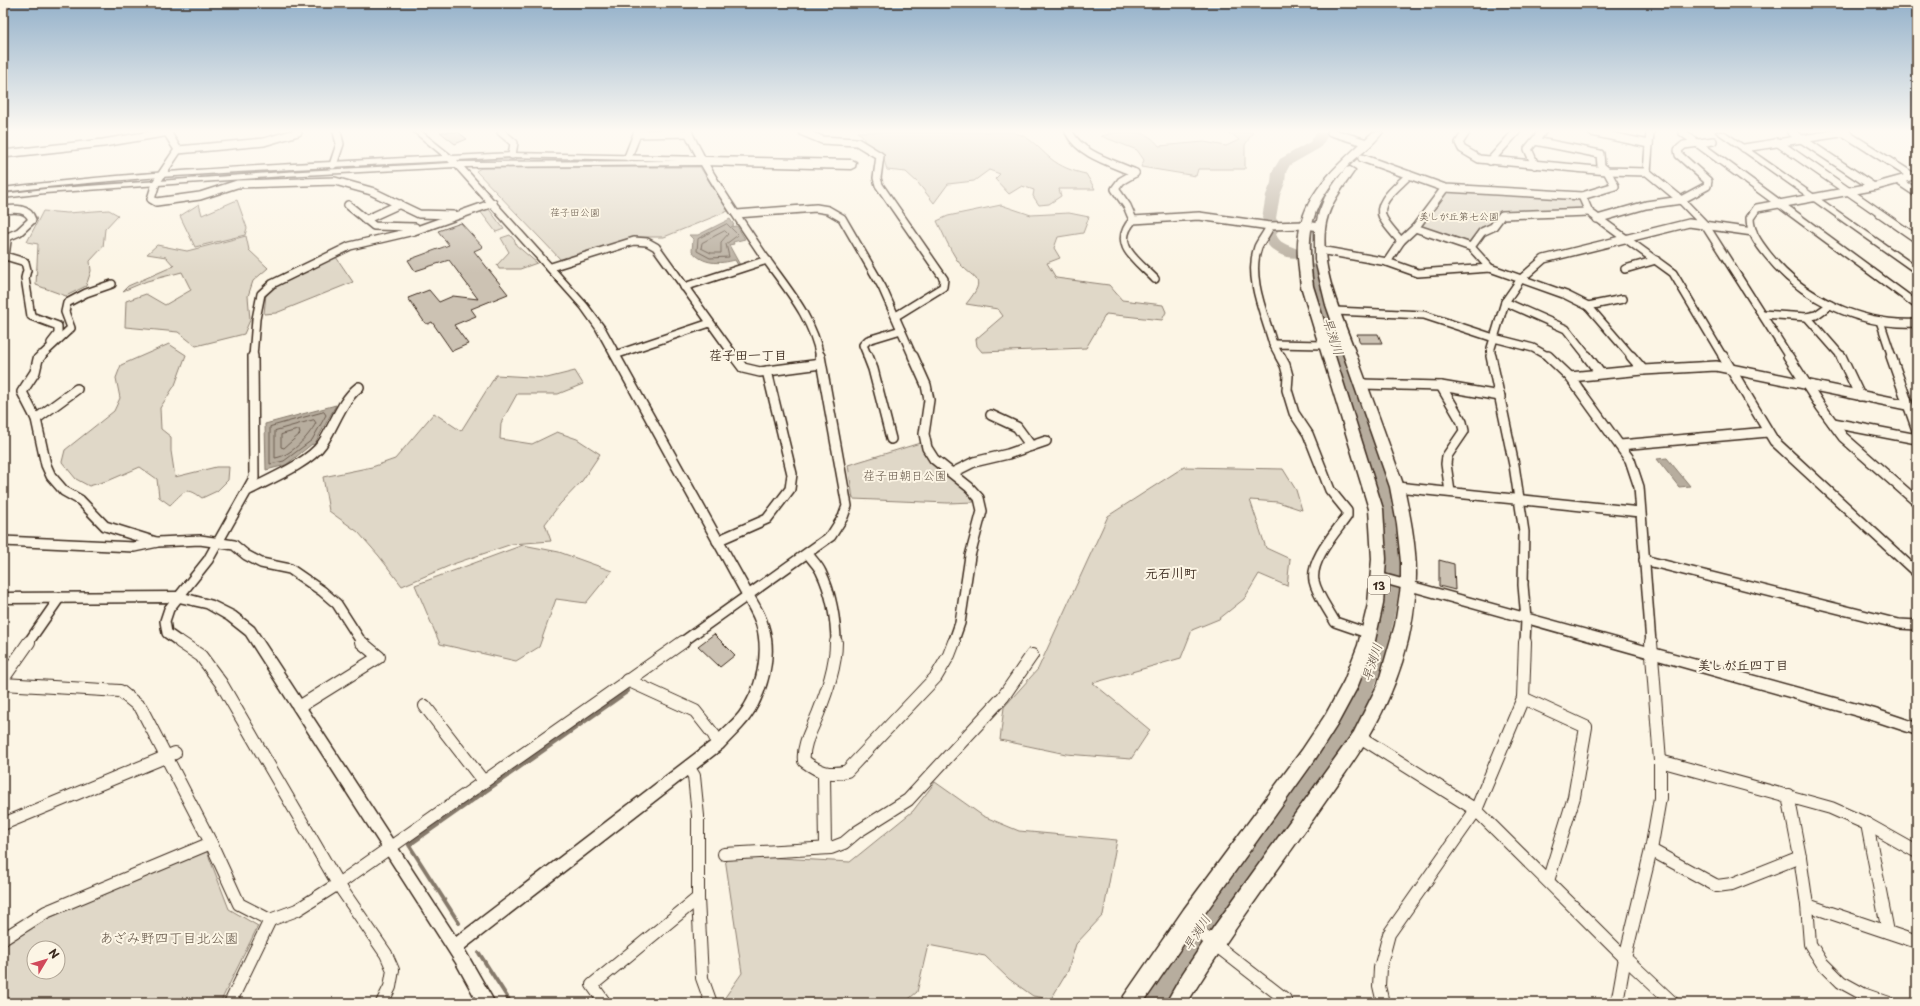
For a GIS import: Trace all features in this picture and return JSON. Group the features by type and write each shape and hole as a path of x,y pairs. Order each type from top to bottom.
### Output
{"main road":[{"name":"13","path":"1132,1003 1186,922 1330,724 1355,676 1370,634 1376,606 1393,582 1405,535 1397,487 1335,312 1325,279 1320,250 1313,226 1310,210 1316,196 1330,179"},
{"name":"13","path":"1176,1003 1214,944 1360,737 1380,698 1394,659 1403,622 1379,532 1376,509 1307,286 1304,269 1304,239 1343,179"}],"street":[{"path":"3,196 170,179"},
{"path":"3,190 54,184 174,179"},
{"path":"454,948 689,768 718,744 745,716 755,696 764,666 766,646 762,623 748,595 616,355 584,306 470,179"},
{"path":"230,1003 270,920 297,910 338,884 388,847 808,554 831,536 843,517 847,506 817,339 808,318 767,260 714,179"},
{"path":"877,179 879,185 944,279 943,287 932,296 896,316"},
{"path":"1125,179 1117,185 1115,189 1127,206 1133,220"},
{"path":"1401,241 1384,218 1381,208 1385,200 1404,179"},
{"path":"1419,179 1445,188 1582,196 1615,186 1611,179"},
{"path":"1655,179 1681,200 1705,225 1808,386 1843,437 1917,502"},
{"path":"1597,219 1646,205 1681,200 1707,186 1708,181 1706,179"},
{"path":"1745,179 1917,305"},
{"path":"1788,179 1917,271"},
{"path":"1829,179 1917,239"},
{"path":"1861,179 1872,186"},
{"path":"1904,179 1757,208 1752,212 1750,224 1765,252 1778,268 1810,294 1830,305 1880,321 1897,324 1917,323"},
{"path":"158,180 151,195 151,199 156,202 200,196 237,184 336,181 371,190 419,214 457,215"},
{"path":"1899,181 1917,193"},
{"path":"1387,262 1401,241 1415,228 1445,188"},
{"path":"1582,196 1589,212 1597,219 1625,237 1673,273 1774,441 1917,573"},
{"path":"382,1003 390,987 393,970 386,954 338,884 236,716 222,683 201,656 167,633 165,621 169,609 200,571 249,490 254,478 254,357 256,319 261,294 272,284 350,246 424,227 493,203"},
{"path":"365,220 400,204"},
{"path":"348,205 374,226 424,227"},
{"path":"737,214 816,208 828,210 842,218 882,287 926,385 929,400 924,434 927,448 934,459 952,473 979,498 982,511 970,556 960,623 948,655 936,677 847,771 834,775 819,773 804,761 803,751 824,698 836,657 836,632 830,598 821,571 808,554"},
{"path":"3,210 25,211 29,213 32,220 29,224 12,236 4,239 7,241 5,256 25,262 27,270 25,278 31,316 58,326 58,334 38,360 39,364 22,392 36,418 36,425 46,465 51,476 64,491 80,500 105,526 158,542"},
{"path":"1471,247 1482,232 1493,227 1502,215 1589,212"},
{"path":"1155,279 1133,259 1127,251 1123,238 1127,224 1133,220 1199,216 1279,227 1313,226"},
{"path":"1383,1003 1379,978 1381,954 1389,934 1476,810 1523,698 1526,619 1523,585 1524,532 1520,501 1490,348 1505,302 1521,279 1544,259 1625,237 1689,223 1753,232"},
{"path":"1270,226 1257,249 1254,262 1261,303 1268,319 1273,344 1285,365 1288,376 1287,390 1291,407 1308,434 1330,490 1347,511 1348,516 1319,558 1315,566 1314,580 1335,622 1370,634"},
{"path":"1415,228 1471,247 1490,268"},
{"path":"550,268 634,241 647,242 656,247 743,368 752,372 821,364"},
{"path":"1320,250 1387,262 1418,273 1490,268 1566,294 1588,306 1643,370"},
{"path":"684,287 767,260"},
{"path":"1625,269 1656,260"},
{"path":"47,349 67,334 72,328 68,323 65,308 66,305 80,296 112,284"},
{"path":"1588,306 1623,299"},
{"path":"1505,302 1552,321 1566,329 1600,373"},
{"path":"1762,314 1807,317 1816,315 1830,305"},
{"path":"1335,312 1409,313 1424,315 1494,338 1533,348 1544,353 1554,360 1570,377 1630,460 1639,487 1660,761 1660,798 1651,850 1624,958 1617,1003"},
{"path":"1807,317 1842,357 1860,396"},
{"path":"1880,321 1907,405 1917,430"},
{"path":"616,355 710,323"},
{"path":"891,439 873,369 863,345 868,340 901,330"},
{"path":"1273,344 1325,344"},
{"path":"1570,377 1600,373 1716,366 1907,405"},
{"path":"717,541 767,519 790,488 792,474 767,370"},
{"path":"1360,384 1440,386 1500,396"},
{"path":"1440,386 1462,422 1464,431 1447,456 1446,464 1450,492"},
{"path":"249,490 296,466 321,445 350,394 359,387"},
{"path":"36,418 77,389"},
{"path":"991,415 1017,428 1031,446"},
{"path":"1833,423 1917,439"},
{"path":"1620,445 1768,432"},
{"path":"952,473 974,462 1008,454 1046,440"},
{"path":"1397,487 1520,501 1640,512"},
{"path":"3,541 134,548 158,542 200,540 234,545 246,555 262,563 290,569 322,591 336,604 362,643 379,657 299,707"},
{"path":"1644,560 1899,624 1917,625"},
{"path":"1393,582 1875,715 1917,729"},
{"path":"3,679 60,597"},
{"path":"3,598 179,597 209,604 231,616 250,632 454,948 487,1003"},
{"path":"724,854 825,848 844,843 857,832 908,800 1003,697 1032,655"},
{"path":"627,680 695,711 714,735 718,744"},
{"path":"3,684 120,691 140,708 171,755 239,904 270,920"},
{"path":"1523,698 1586,727 1574,797 1548,881"},
{"path":"425,706 483,781"},
{"path":"1360,737 1476,810 1624,958 1673,1003"},
{"path":"3,824 171,755"},
{"path":"1660,761 1830,808 1867,824 1917,852"},
{"path":"689,768 694,776 698,816 698,898 702,978 711,1003"},
{"path":"824,774 825,848"},
{"path":"1788,796 1800,857 1807,905 1810,944 1822,963 1841,982 1863,994 1889,1003"},
{"path":"1867,824 1888,932"},
{"path":"3,939 46,912 211,843"},
{"path":"1651,850 1717,886 1732,884 1800,857"},
{"path":"605,1003 592,985 698,898"},
{"path":"1807,905 1917,942"},
{"path":"1186,922 1285,999 1285,1003"}],"green space":[{"name":"荏子田公園","path":"484,179 708,179 728,211 664,237 634,237 562,261"},
{"path":"914,179 977,179 974,181 948,184 934,203"},
{"path":"995,179 1089,179 1095,189 1059,189 1061,196 1049,204 1039,205 1033,196 1034,190 1022,186 1009,194"},
{"path":"137,181 136,182 3,194 31,189"},
{"name":"美しが丘第七公園","path":"1447,189 1580,197 1586,210 1500,213 1492,223 1481,227 1470,244 1419,227"},
{"path":"237,200 247,228 245,235 195,247 180,216 199,204 202,215"},
{"path":"1001,205 1031,215 1069,213 1089,217 1083,233 1058,237 1054,248 1060,258 1047,263 1056,278 1109,285 1122,300 1163,305 1166,312 1162,320 1106,314 1086,348 982,352 977,346 976,339 1003,316 998,309 966,304 977,288 978,283 976,279 957,260 937,221 948,216"},
{"path":"488,208 504,229 496,232 480,211"},
{"path":"109,210 118,215 105,229 103,247 90,261 91,271 86,286 66,296 36,285 38,244 27,242 43,211 67,213"},
{"path":"510,235 515,241 516,245 537,263 520,269 499,269 497,265 509,252 501,238"},
{"path":"246,236 249,250 268,268 253,281 248,296 250,320 244,334 196,346 178,332 125,327 126,301 146,294 165,305 191,290 182,272 147,281 123,291 128,286 174,266 166,257 147,254 157,245 187,251"},
{"path":"336,257 353,282 276,313 264,314 266,294 273,287"},
{"path":"169,344 186,355 175,385 160,408 161,429 171,437 171,451 175,477 216,467 229,467 228,480 217,491 202,498 188,491 182,494 170,505 159,497 157,479 140,467 110,480 89,486 76,479 62,462 65,450 114,411 120,398 116,378 121,365"},
{"path":"575,371 583,384 558,394 517,394 501,423 500,439 532,444 557,432 577,439 600,454 582,481 560,504 545,524 551,541 512,544 456,563 402,586 358,532 329,511 323,477 372,467 395,459 434,413 461,431 496,375 547,378"},
{"name":"荏子田朝日公園","path":"920,443 931,461 961,487 974,502 948,503 853,499 848,465"},
{"path":"1184,467 1283,469 1296,490 1302,510 1278,502 1250,500 1266,548 1290,559 1287,586 1259,574 1244,599 1219,619 1192,630 1181,658 1093,683 1150,730 1131,759 1066,754 1000,740 1004,707 1038,669 1108,516"},
{"path":"523,545 559,552 612,571 586,603 556,599 539,647 516,661 440,644 415,585"},
{"path":"935,782 983,816 1019,831 1117,840 1103,915 1076,944 1068,971 1051,999 1033,996 1009,979 985,956 928,945 917,992 904,1003 721,1003 742,973 725,858 762,857 850,862 913,811"},
{"name":"あざみ野四丁目北公園","path":"206,849 229,909 258,926 220,1003 3,1003 3,947 40,922"}],"water":[{"path":"730,219 734,225 731,227 737,226 745,239 733,242 734,244 729,245 740,265 738,265 735,260 718,263 706,261 696,256 692,251 693,239 689,235 698,235"},
{"path":"336,405 314,445 312,444 286,465 266,470 265,424"},
{"path":"1667,458 1690,486 1679,487 1657,459"}],"building":[{"path":"461,223 483,247 474,251 508,294 471,309 476,316 454,325 468,344 452,351 432,322 428,324 425,323 408,298 429,290 439,302 453,296 478,299 449,260 415,271 408,260 449,245 438,231"},
{"path":"1357,334 1378,334 1382,343 1360,343"},
{"path":"1439,560 1454,564 1455,590 1439,586"},
{"path":"714,634 735,655 720,667 698,646"}],"waterway":[{"name":"早渕川","path":"1278,179 1273,195 1269,218 1273,228 1269,234 1275,245 1295,254"},
{"name":"早渕川","path":"1154,1003 1203,920 1350,719 1371,668 1383,624 1390,584 1389,526 1382,488 1313,269"},
{"path":"459,923 409,845 628,691"},
{"path":"479,953 511,1003"}],"district":[{"name":"荏子田一丁目","path":"748,354"},
{"name":"元石川町","path":"1171,572"},
{"name":"美しが丘四丁目","path":"1743,664"}]}
